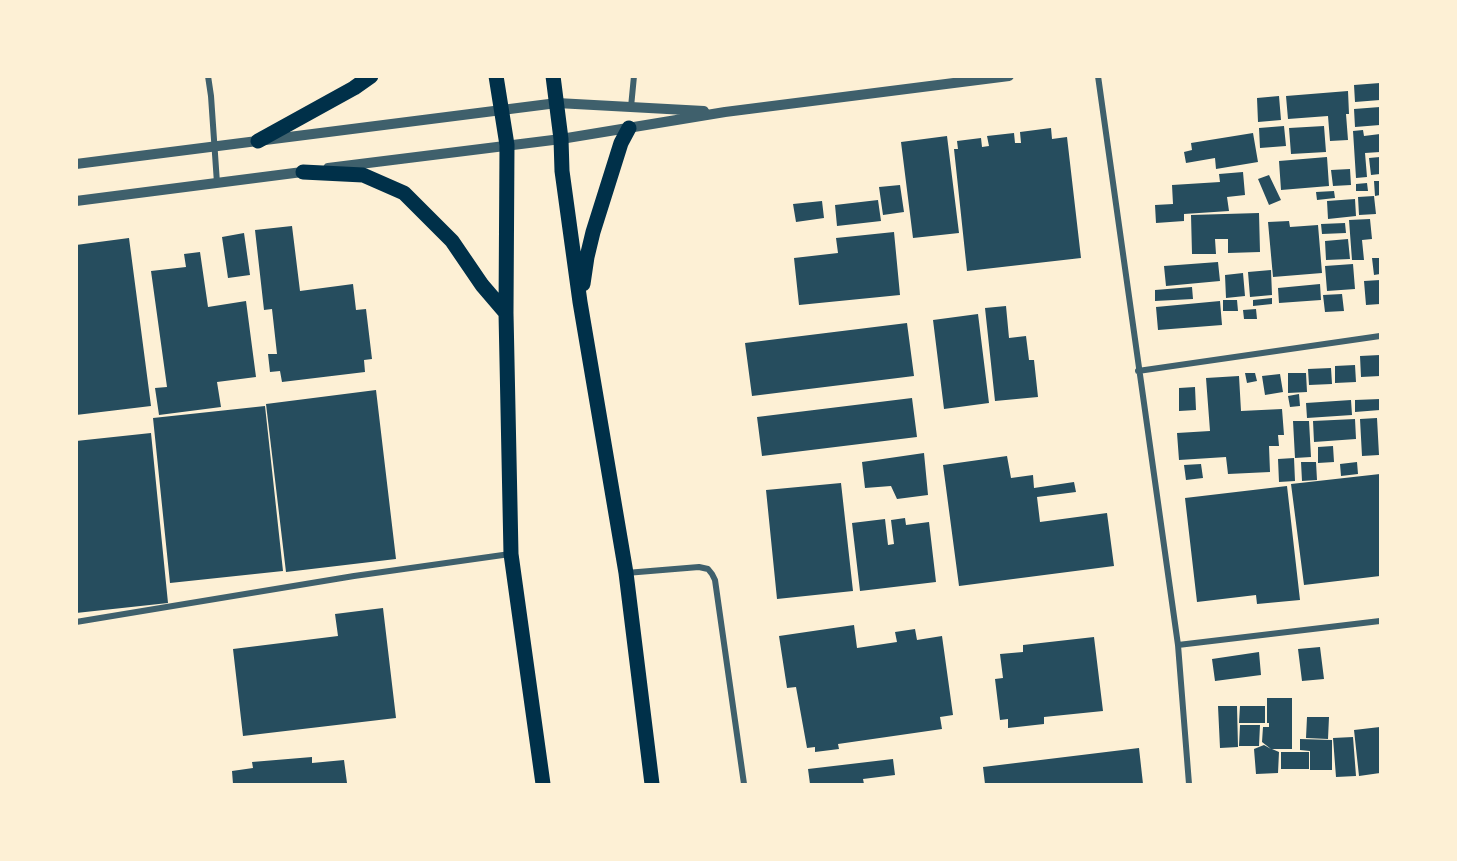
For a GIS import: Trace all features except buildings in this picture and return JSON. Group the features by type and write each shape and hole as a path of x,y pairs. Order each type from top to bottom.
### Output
{"main road":[{"path":"258,141 354,88 371,76"},
{"path":"496,76 507,145 506,313 511,554 543,784"},
{"path":"553,76 561,139 562,171 580,302 626,573 652,784"},
{"path":"580,302 586,257 593,232 621,143 629,128"},
{"path":"303,172 363,175 404,193 452,241 482,285 506,313"}],"street":[{"path":"208,76 217,183"},
{"path":"631,107 634,76"},
{"path":"76,201 561,139 725,112 1009,76"},
{"path":"1098,76 1178,645 1189,784"},
{"path":"76,164 556,103 725,112"},
{"path":"1138,371 1380,336"},
{"path":"76,622 354,576 511,554"},
{"path":"626,573 699,567 708,569 712,574 715,580 744,784"},
{"path":"1178,645 1380,621"}]}
